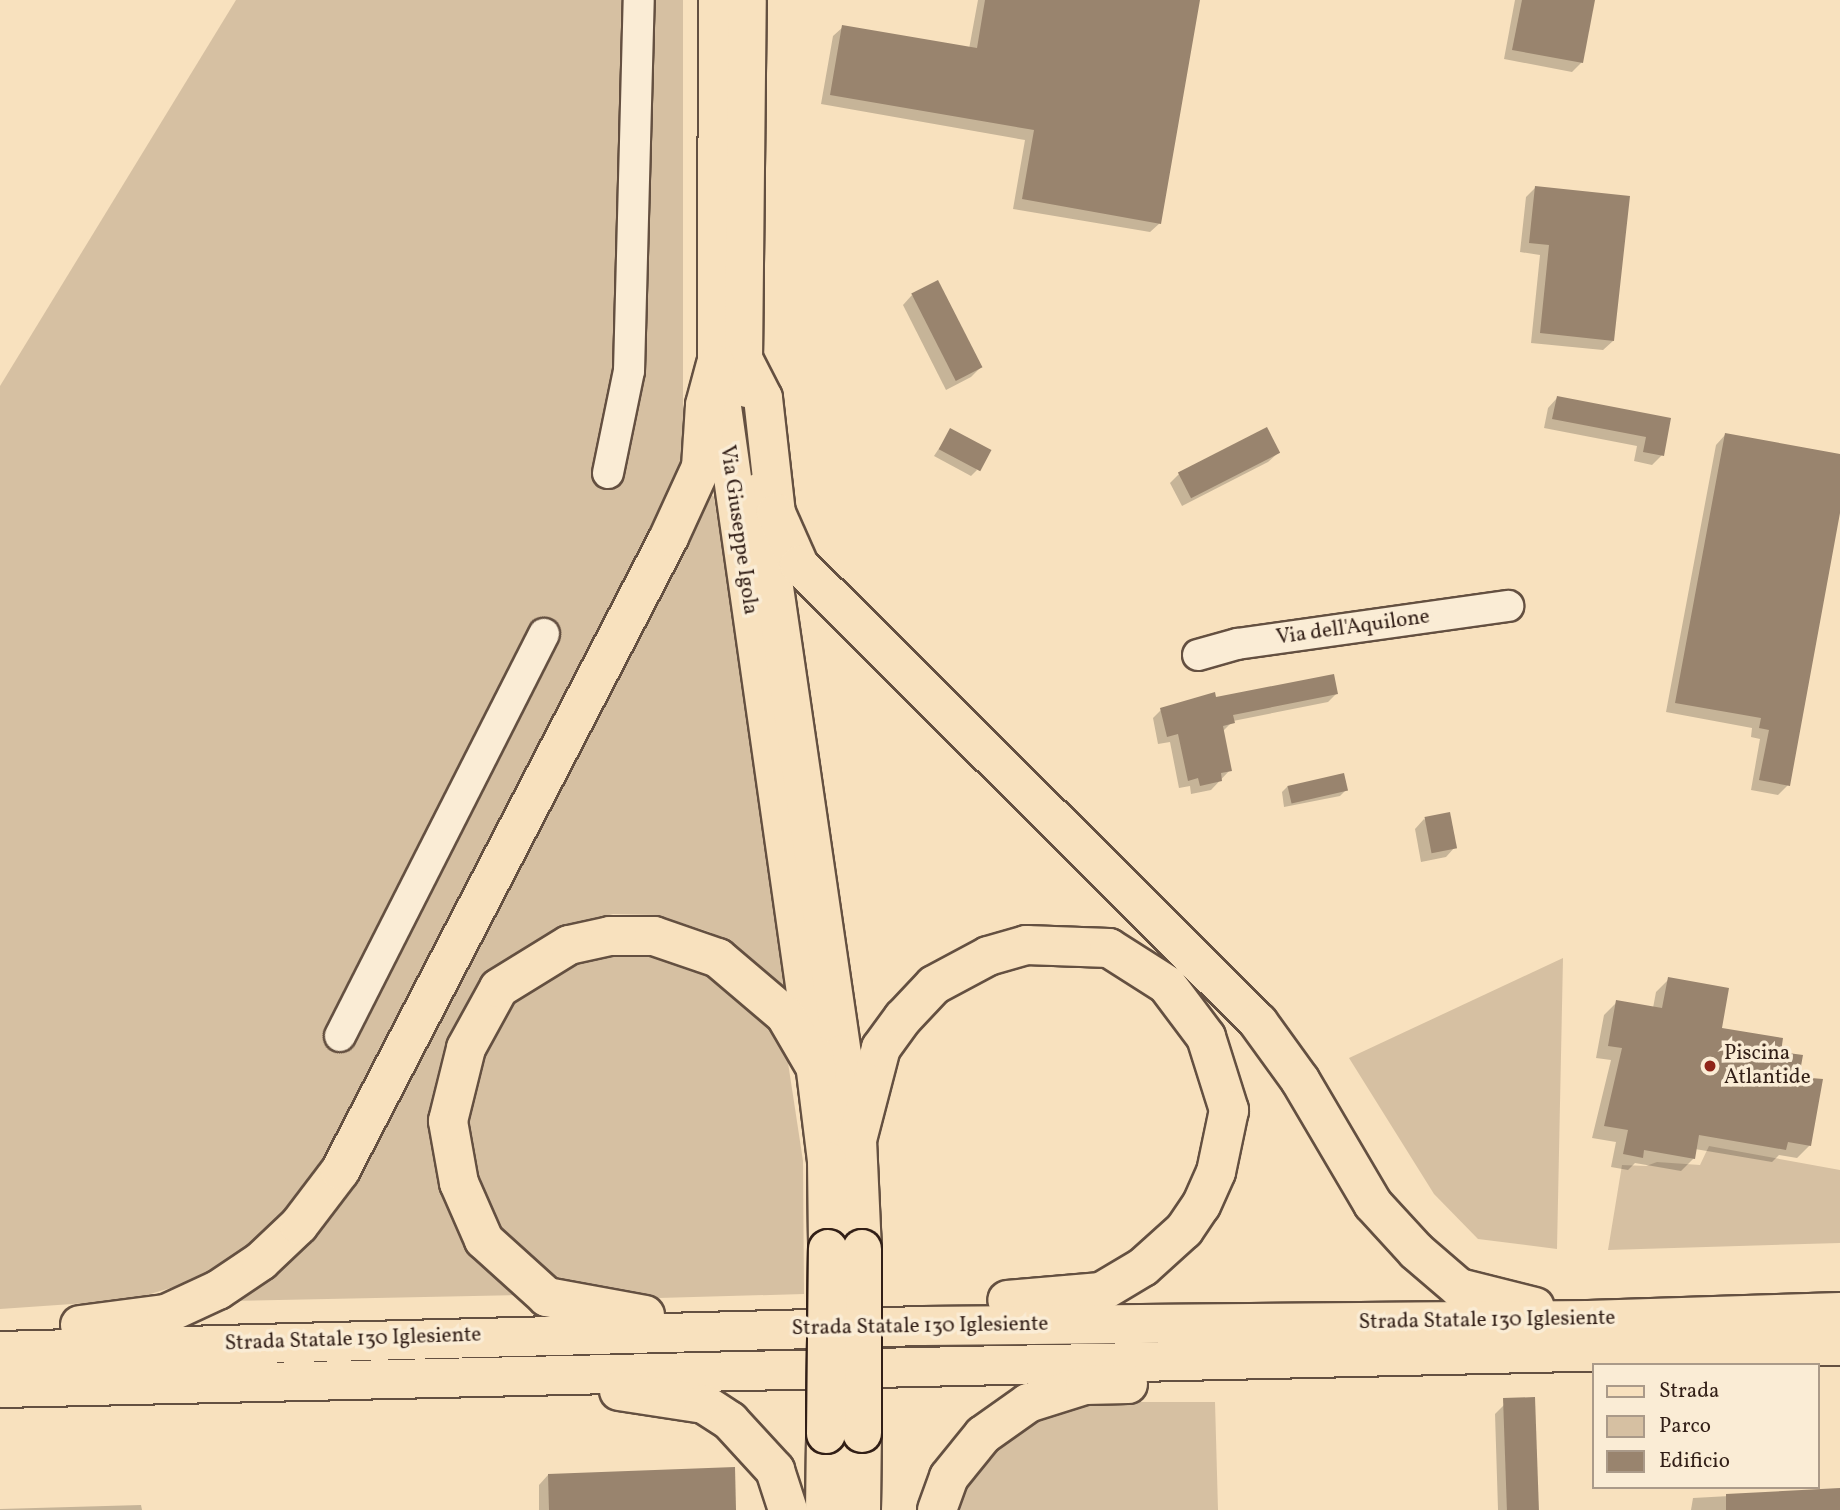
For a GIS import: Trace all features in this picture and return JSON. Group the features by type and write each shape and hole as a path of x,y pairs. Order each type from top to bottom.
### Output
{"highway":[{"path":"0,1329 115,1322 166,1314 218,1290 261,1261 299,1225 340,1171 669,537 701,467 705,405 729,361 763,398 776,513 799,565 1258,1022 1300,1080 1373,1204 1416,1251 1459,1288 1588,1320"},
{"path":"726,1330 547,1297 484,1240 459,1183 448,1121 466,1048 499,988 569,945 610,936 654,936 718,958 785,1015 824,1060 857,1140"},
{"path":"861,1510 844,1434 845,1249 857,1140 881,1048 934,985 988,956 1026,945 1109,948 1167,985 1206,1038 1229,1110 1216,1172 1184,1230 1143,1267 1101,1292 1051,1299 952,1301 922,1326"},
{"path":"824,1060 827,1161 845,1249"},
{"name":"Strada Statale 130 Iglesiente","path":"0,1351 726,1330 1588,1320 1840,1312"},
{"name":"Strada Statale 130 Iglesiente","path":"0,1388 1840,1346"},
{"path":"937,1510 949,1478 983,1436 1028,1403 1085,1385 1250,1380 1310,1359"},
{"path":"528,1374 704,1404 730,1421 768,1461 788,1499 788,1510"},
{"path":"825,1510 844,1434"}],"main road":[{"name":"Via Giuseppe Igola","path":"718,0 729,361 824,1060"},
{"name":"Via Giuseppe Igola","path":"729,361 747,0"}],"street":[{"path":"608,473 629,371 639,0"},
{"name":"Via dell'Aquilone","path":"1198,655 1237,644 1508,606"},
{"path":"340,1037 544,634"}],"green space":[{"path":"236,0 683,0 683,471 318,1177 250,1252 201,1279 130,1300 0,1309 0,386"},
{"path":"706,489 714,497 791,997 758,964 710,932 656,915 613,914 557,930 507,961 473,998 445,1045 435,1086 432,1136 439,1182 454,1221 475,1253 524,1295 226,1301 281,1266"},
{"path":"615,945 714,965 772,1022 787,1056 803,1161 804,1294 623,1299 571,1287 538,1272 505,1247 469,1179 464,1092 500,1011 534,978"},
{"path":"1563,958 1557,1249 1478,1239 1434,1194 1349,1058"},
{"path":"1709,1146 1840,1170 1840,1243 1608,1250 1622,1165 1646,1166 1657,1162 1700,1165"},
{"path":"1086,1402 1215,1402 1218,1510 953,1510 968,1478 988,1454 1024,1424"}],"building":[{"path":"985,0 1200,0 1161,224 1022,199 1034,130 830,95 842,25 977,48"},
{"path":"1522,0 1595,0 1583,63 1512,50"},
{"path":"1535,186 1630,196 1614,341 1540,333 1549,245 1529,243"},
{"path":"938,280 982,367 956,381 911,294"},
{"path":"1557,396 1671,418 1664,456 1643,452 1646,437 1552,419"},
{"path":"1267,427 1280,453 1191,498 1178,472"},
{"path":"950,428 991,450 980,471 939,449"},
{"path":"1725,433 1840,454 1840,513 1790,786 1759,780 1769,730 1759,728 1761,718 1675,703"},
{"path":"1334,674 1338,694 1233,715 1235,723 1223,726 1232,771 1221,773 1222,781 1200,786 1198,778 1188,781 1178,734 1167,737 1160,708 1215,692 1216,697"},
{"path":"1344,773 1348,791 1292,804 1287,786"},
{"path":"1450,812 1457,848 1432,853 1424,817"},
{"name":"Piscina Atlantide","path":"1668,977 1729,988 1722,1028 1783,1038 1781,1052 1803,1055 1799,1077 1823,1079 1811,1146 1788,1142 1786,1150 1699,1135 1695,1159 1644,1150 1643,1158 1623,1154 1628,1130 1604,1126 1622,1048 1608,1046 1616,1000 1662,1008"},
{"path":"1535,1397 1539,1510 1507,1510 1503,1398"},
{"path":"735,1467 736,1510 549,1510 548,1474"},
{"path":"1840,1488 1840,1510 1726,1510 1726,1494"}],"place":[{"name":"Piscina Atlantide","path":"1710,1066"}]}
